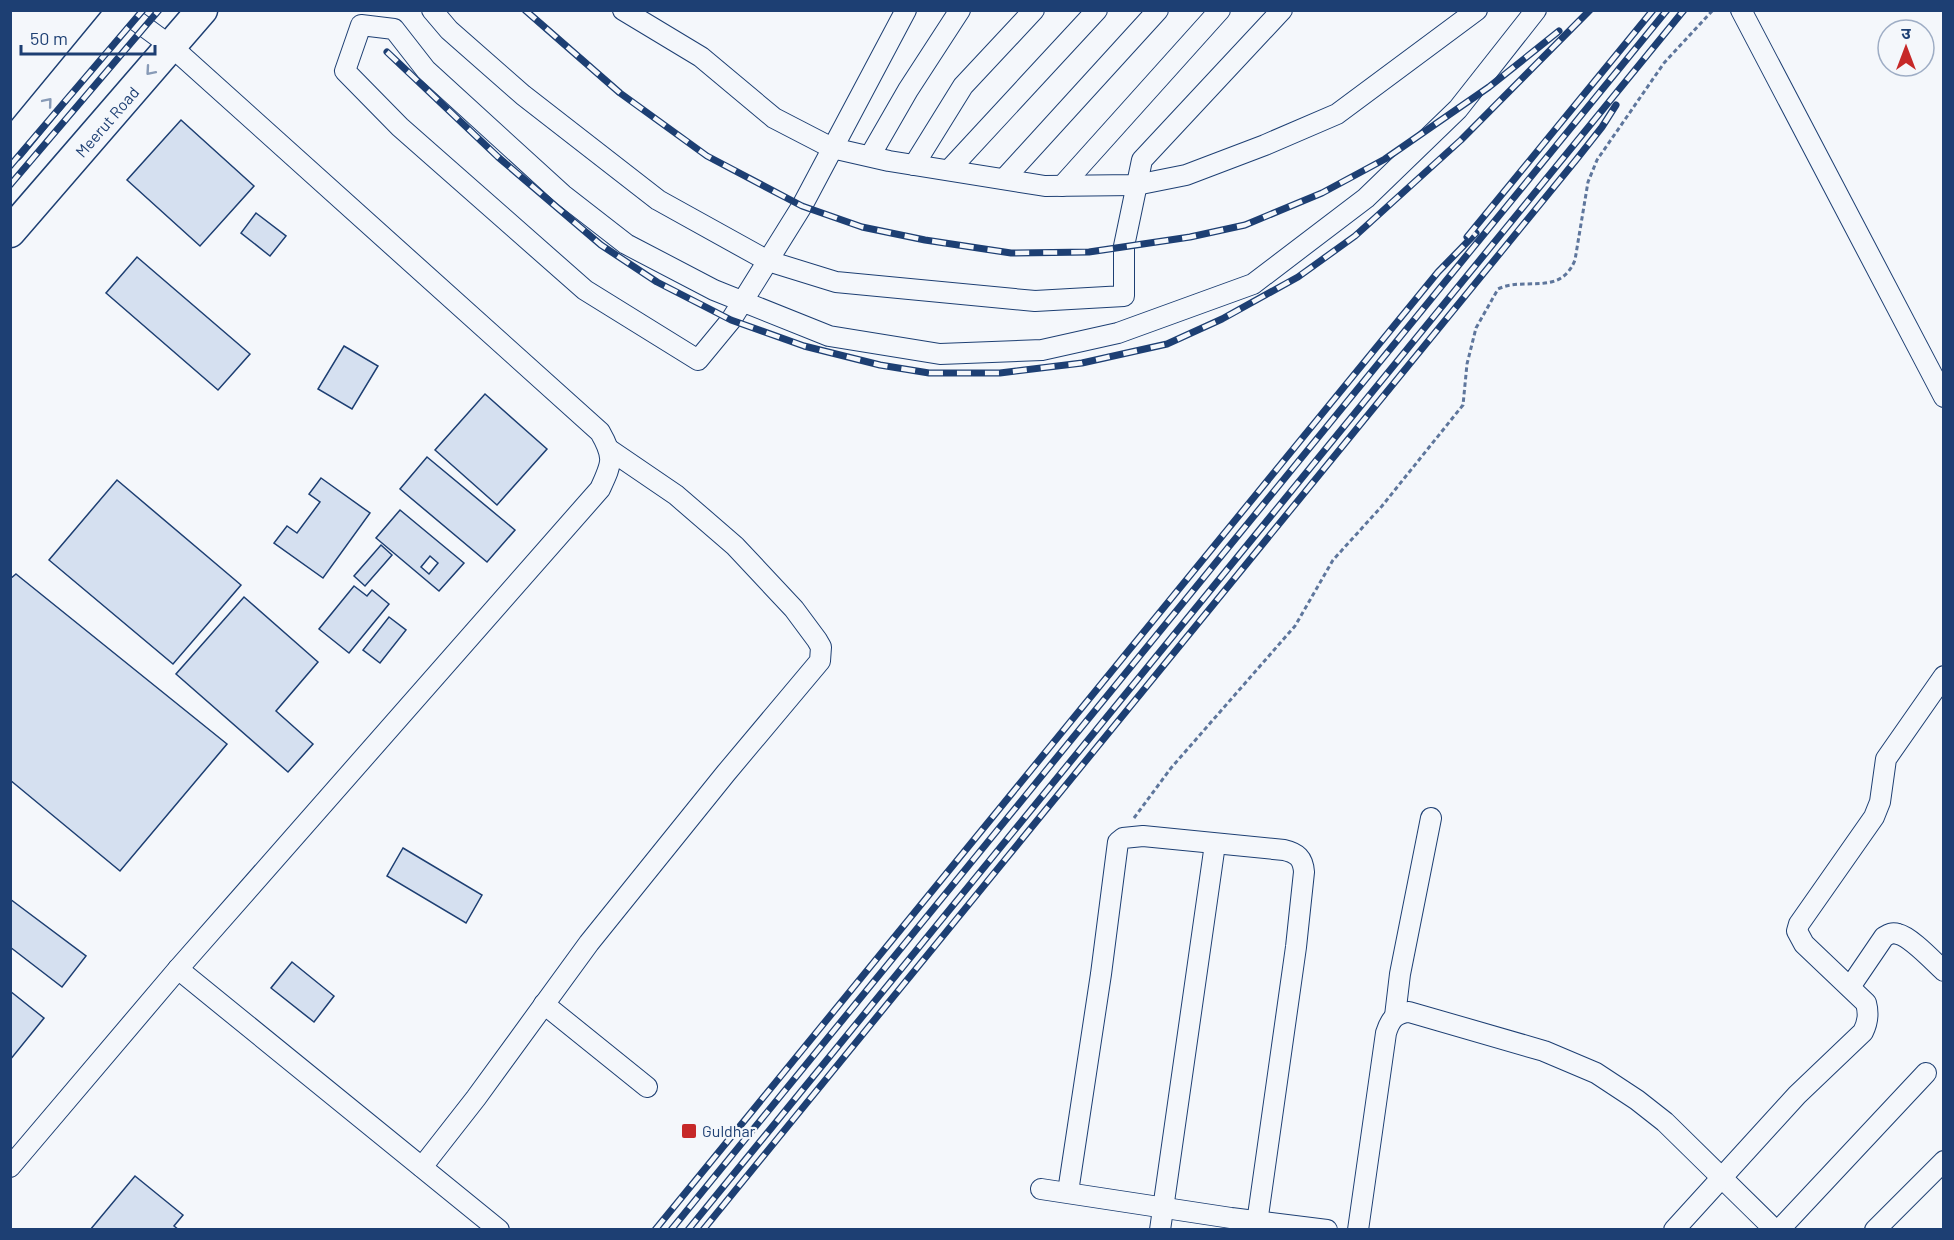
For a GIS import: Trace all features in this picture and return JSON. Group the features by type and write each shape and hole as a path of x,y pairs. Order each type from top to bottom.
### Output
{"highway":[{"name":"Meerut Road","path":"10,232 202,10"},
{"path":"10,147 123,11"}],"street":[{"path":"432,10 449,30 523,95 658,200 768,261 836,282 1035,301 1124,296 1124,246 1142,160 1282,10"},
{"path":"623,10 631,17 701,57 774,118 832,148 914,165 1045,186 1136,185 1186,175 1337,114 1477,10"},
{"path":"906,10 802,206 768,261 742,302 731,320 698,360 585,290 400,127 345,70 361,25 394,28 426,70 563,195 626,244 742,302 829,336 940,354 1042,350 1118,333 1253,284 1366,198 1458,109 1536,10"},
{"path":"870,156 908,90 960,10"},
{"path":"914,165 963,86 1034,10"},
{"path":"949,170 1097,10"},
{"path":"1004,179 1158,10"},
{"path":"1062,186 1220,10"},
{"path":"1741,10 1944,398"},
{"path":"123,11 172,47 600,432 610,450 693,508 735,546 794,609 821,647 820,661 726,772 589,943 476,1098 422,1167"},
{"path":"10,1167 178,969 600,489 610,468 610,450"},
{"path":"1674,1230 1797,1095 1863,1032 1868,1020 1866,1004 1804,944 1797,931 1799,924 1874,817 1880,802 1886,759 1944,676"},
{"path":"1395,1016 1397,990 1431,818"},
{"path":"1068,1192 1101,974 1118,842 1126,837 1143,837 1284,850 1293,852 1303,862 1296,947 1256,1225"},
{"path":"1160,1230 1215,844"},
{"path":"1850,987 1884,938 1890,934 1905,936 1944,971"},
{"path":"178,969 499,1230"},
{"path":"544,1004 647,1087"},
{"path":"1358,1230 1386,1033 1389,1022 1402,1012 1410,1012 1534,1048 1583,1066 1629,1095 1665,1122 1720,1178 1777,1230 1926,1073"},
{"path":"1875,1230 1944,1161"},
{"path":"1041,1189 1256,1225 1327,1230"}],"path":[{"path":"1126,837 1134,816 1171,768 1295,626 1333,560 1382,506 1463,405 1467,364 1476,328 1498,289 1508,286 1549,283 1560,278 1572,268 1587,182 1597,160 1664,63 1713,10"}],"building":[{"path":"181,120 254,186 200,246 127,180"},
{"path":"256,213 286,236 270,256 241,233"},
{"path":"137,257 250,354 218,390 106,293"},
{"path":"344,346 378,366 352,409 318,389"},
{"path":"485,394 547,449 497,505 435,450"},
{"path":"427,457 515,530 487,562 400,489"},
{"path":"321,478 370,513 323,578 274,543 287,526 297,533 320,502 309,494"},
{"path":"117,480 241,585 173,664 49,560"},
{"path":"400,510 464,563 439,591 376,538","holes":["430,556 438,563 429,574 421,567"]},
{"path":"381,545 392,555 365,586 354,576"},
{"path":"16,574 227,744 120,871 10,780 10,579"},
{"path":"354,586 367,596 372,590 389,604 349,653 319,629"},
{"path":"244,597 318,662 276,711 313,744 288,772 176,674"},
{"path":"389,617 406,630 380,663 363,650"},
{"path":"403,848 482,895 466,923 387,876"},
{"path":"10,899 86,956 62,987 10,947"},
{"path":"292,962 334,996 314,1022 271,988"},
{"path":"10,991 44,1018 10,1060"},
{"path":"135,1176 183,1215 174,1226 179,1230 90,1230"}],"railway":[{"path":"10,166 143,10"},
{"path":"10,185 159,10"},
{"path":"525,10 620,93 707,156 802,206 862,227 925,240 1011,253 1089,252 1190,237 1245,225 1322,193 1385,159 1489,87 1559,31"},
{"path":"387,52 498,157 601,245 657,282 731,320 804,346 880,365 929,373 1000,373 1082,363 1167,344 1222,319 1298,277 1355,236 1461,140 1590,10"},
{"path":"1467,237 1653,10"},
{"path":"671,1230 1667,10"},
{"path":"688,1230 1684,10"},
{"path":"703,1230 1576,160 1616,105"},
{"path":"655,1230 1438,272 1476,233"}],"place":[{"name":"Guldhar","path":"689,1131"}]}
